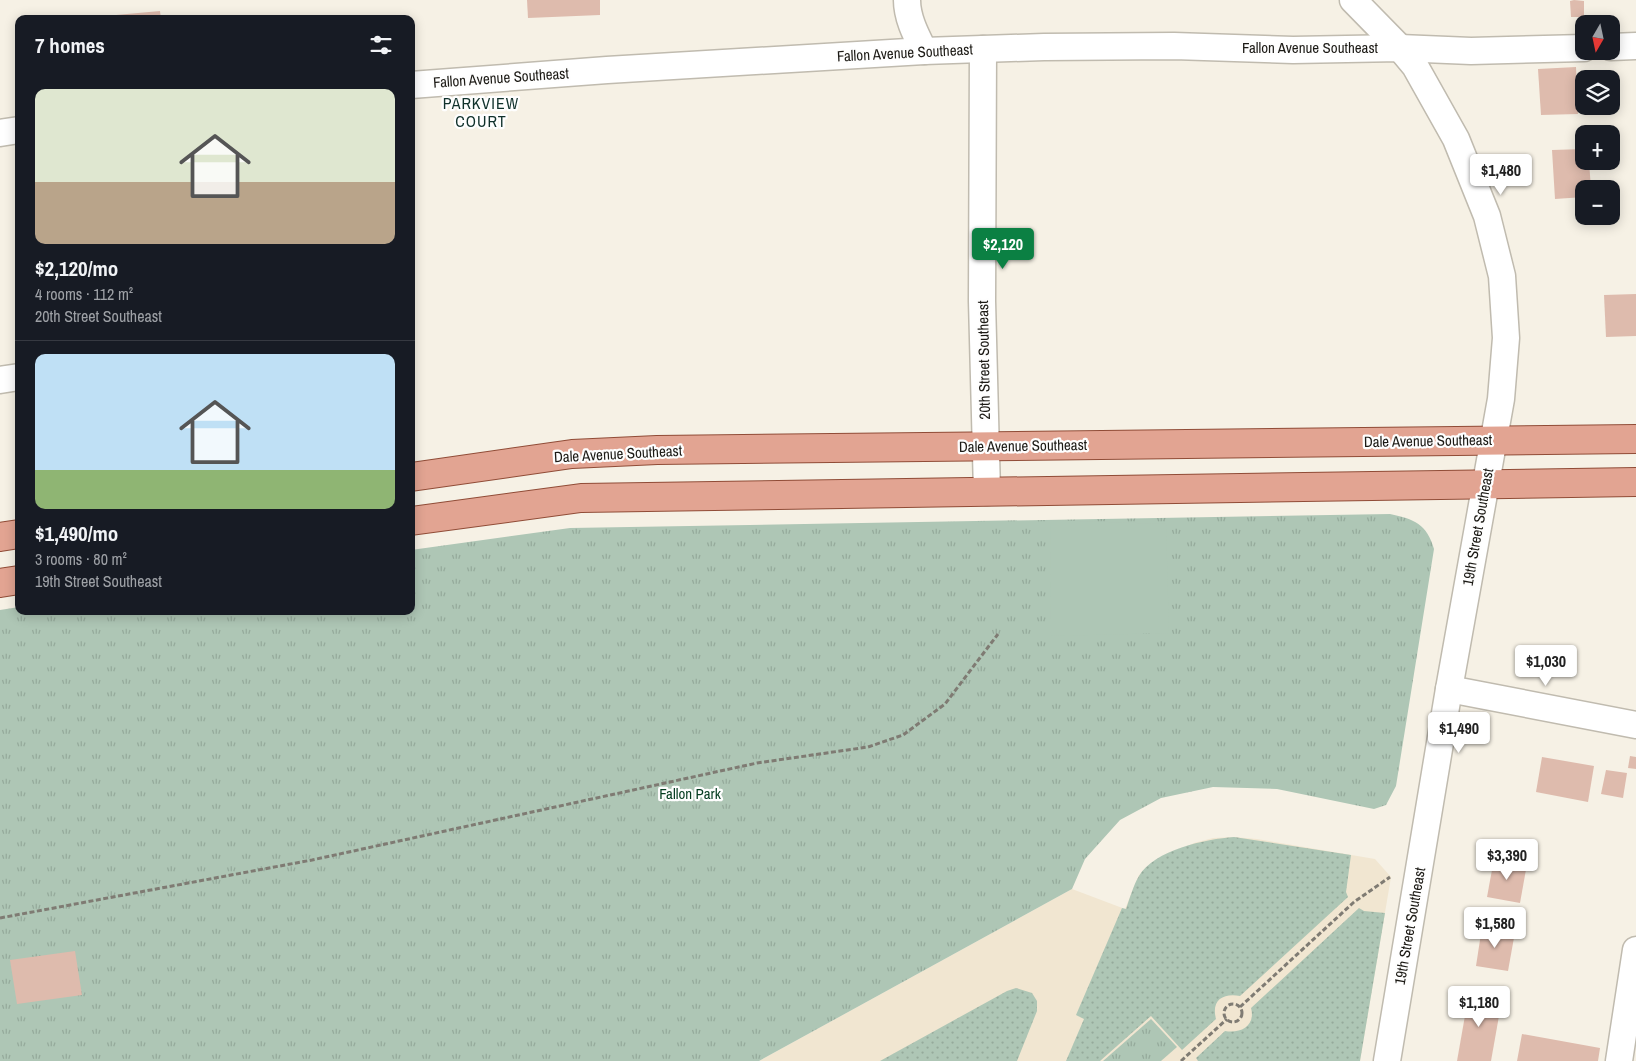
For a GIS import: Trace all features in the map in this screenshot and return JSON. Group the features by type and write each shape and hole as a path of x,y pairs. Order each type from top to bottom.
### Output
{"main road":[{"name":"Dale Avenue Southeast","path":"415,476 572,454 657,450 1636,439"},
{"path":"415,520 580,498 1636,482"},
{"path":"0,537 15,535"},
{"path":"0,582 15,580"}],"street":[{"path":"907,0 914,32 924,51"},
{"name":"19th Street Southeast","path":"1354,0 1415,66 1428,86 1456,139 1487,216 1502,276 1506,338 1501,399 1449,689 1387,1061"},
{"name":"Fallon Avenue Southeast","path":"415,85 606,70 983,49 1174,46 1293,50 1400,48 1471,51 1575,48"},
{"path":"1620,47 1636,46"},
{"name":"20th Street Southeast","path":"983,49 982,301 987,492"},
{"path":"0,133 15,131"},
{"path":"0,380 15,378"},
{"path":"1449,689 1636,725"},
{"path":"1619,1061 1636,950"}],"path":[{"path":"0,918 312,860 757,762 868,747 903,735 945,704 998,634"},
{"path":"1240,1007 1354,902 1391,877"},
{"path":"1234,1004 1240,1007 1242,1015 1239,1020 1232,1022 1227,1019 1225,1011 1228,1006 1234,1004"},
{"path":"1182,1061 1227,1019"}],"shaded area":[{"path":"1213,838 1257,839 1375,859 1391,877 1360,1061 759,1061 1072,889 1125,909 1139,875 1154,862 1194,843"}],"green space":[{"name":"Fallon Park","path":"1390,514 1406,518 1423,528 1428,534 1434,549 1396,786 1386,805 1374,809 1277,789 1213,787 1161,798 1120,820 1085,859 1072,889 759,1061 0,1061 0,610 15,608 15,615 415,615 415,549 570,528"},
{"path":"1050,520 1166,524 1169,633 1051,636"},
{"path":"1234,837 1351,855 1346,892 1348,897 1240,996 1234,995 1220,999 1215,1007 1216,1019 1182,1050 1151,1016 1100,1061 1066,1061 1084,1019 1076,1015 1122,908 1126,909 1139,876 1156,859 1168,853 1196,843"},
{"path":"1359,908 1364,911 1385,913 1360,1061 1198,1061 1196,1058 1225,1031 1231,1032 1246,1027 1251,1020 1251,1008"},
{"path":"1016,988 1032,993 1037,1001 1037,1011 1017,1061 880,1061 1007,991"},
{"path":"1151,1019 1177,1047 1161,1061 1103,1061"}],"building":[{"path":"527,0 600,0 600,15 528,18"},
{"path":"1570,1 1584,1 1584,15 1571,17"},
{"path":"160,11 160,15 116,15"},
{"path":"1576,67 1575,114 1541,115 1538,69"},
{"path":"1575,149 1575,170 1590,170 1590,180 1575,180 1575,198 1555,199 1552,150"},
{"path":"1636,294 1636,336 1606,337 1604,295"},
{"path":"1630,756 1636,757 1636,769 1628,768"},
{"path":"1542,757 1594,766 1588,802 1536,792"},
{"path":"1606,770 1627,773 1623,798 1601,794"},
{"path":"1494,859 1527,864 1520,903 1487,897"},
{"path":"1482,927 1515,932 1508,971 1476,966"},
{"path":"75,951 82,995 17,1004 10,960"},
{"path":"1469,993 1502,999 1491,1061 1457,1061"},
{"path":"1522,1034 1600,1048 1598,1061 1517,1061"}],"district":[{"name":"PARKVIEW COURT","path":"481,112"}]}
